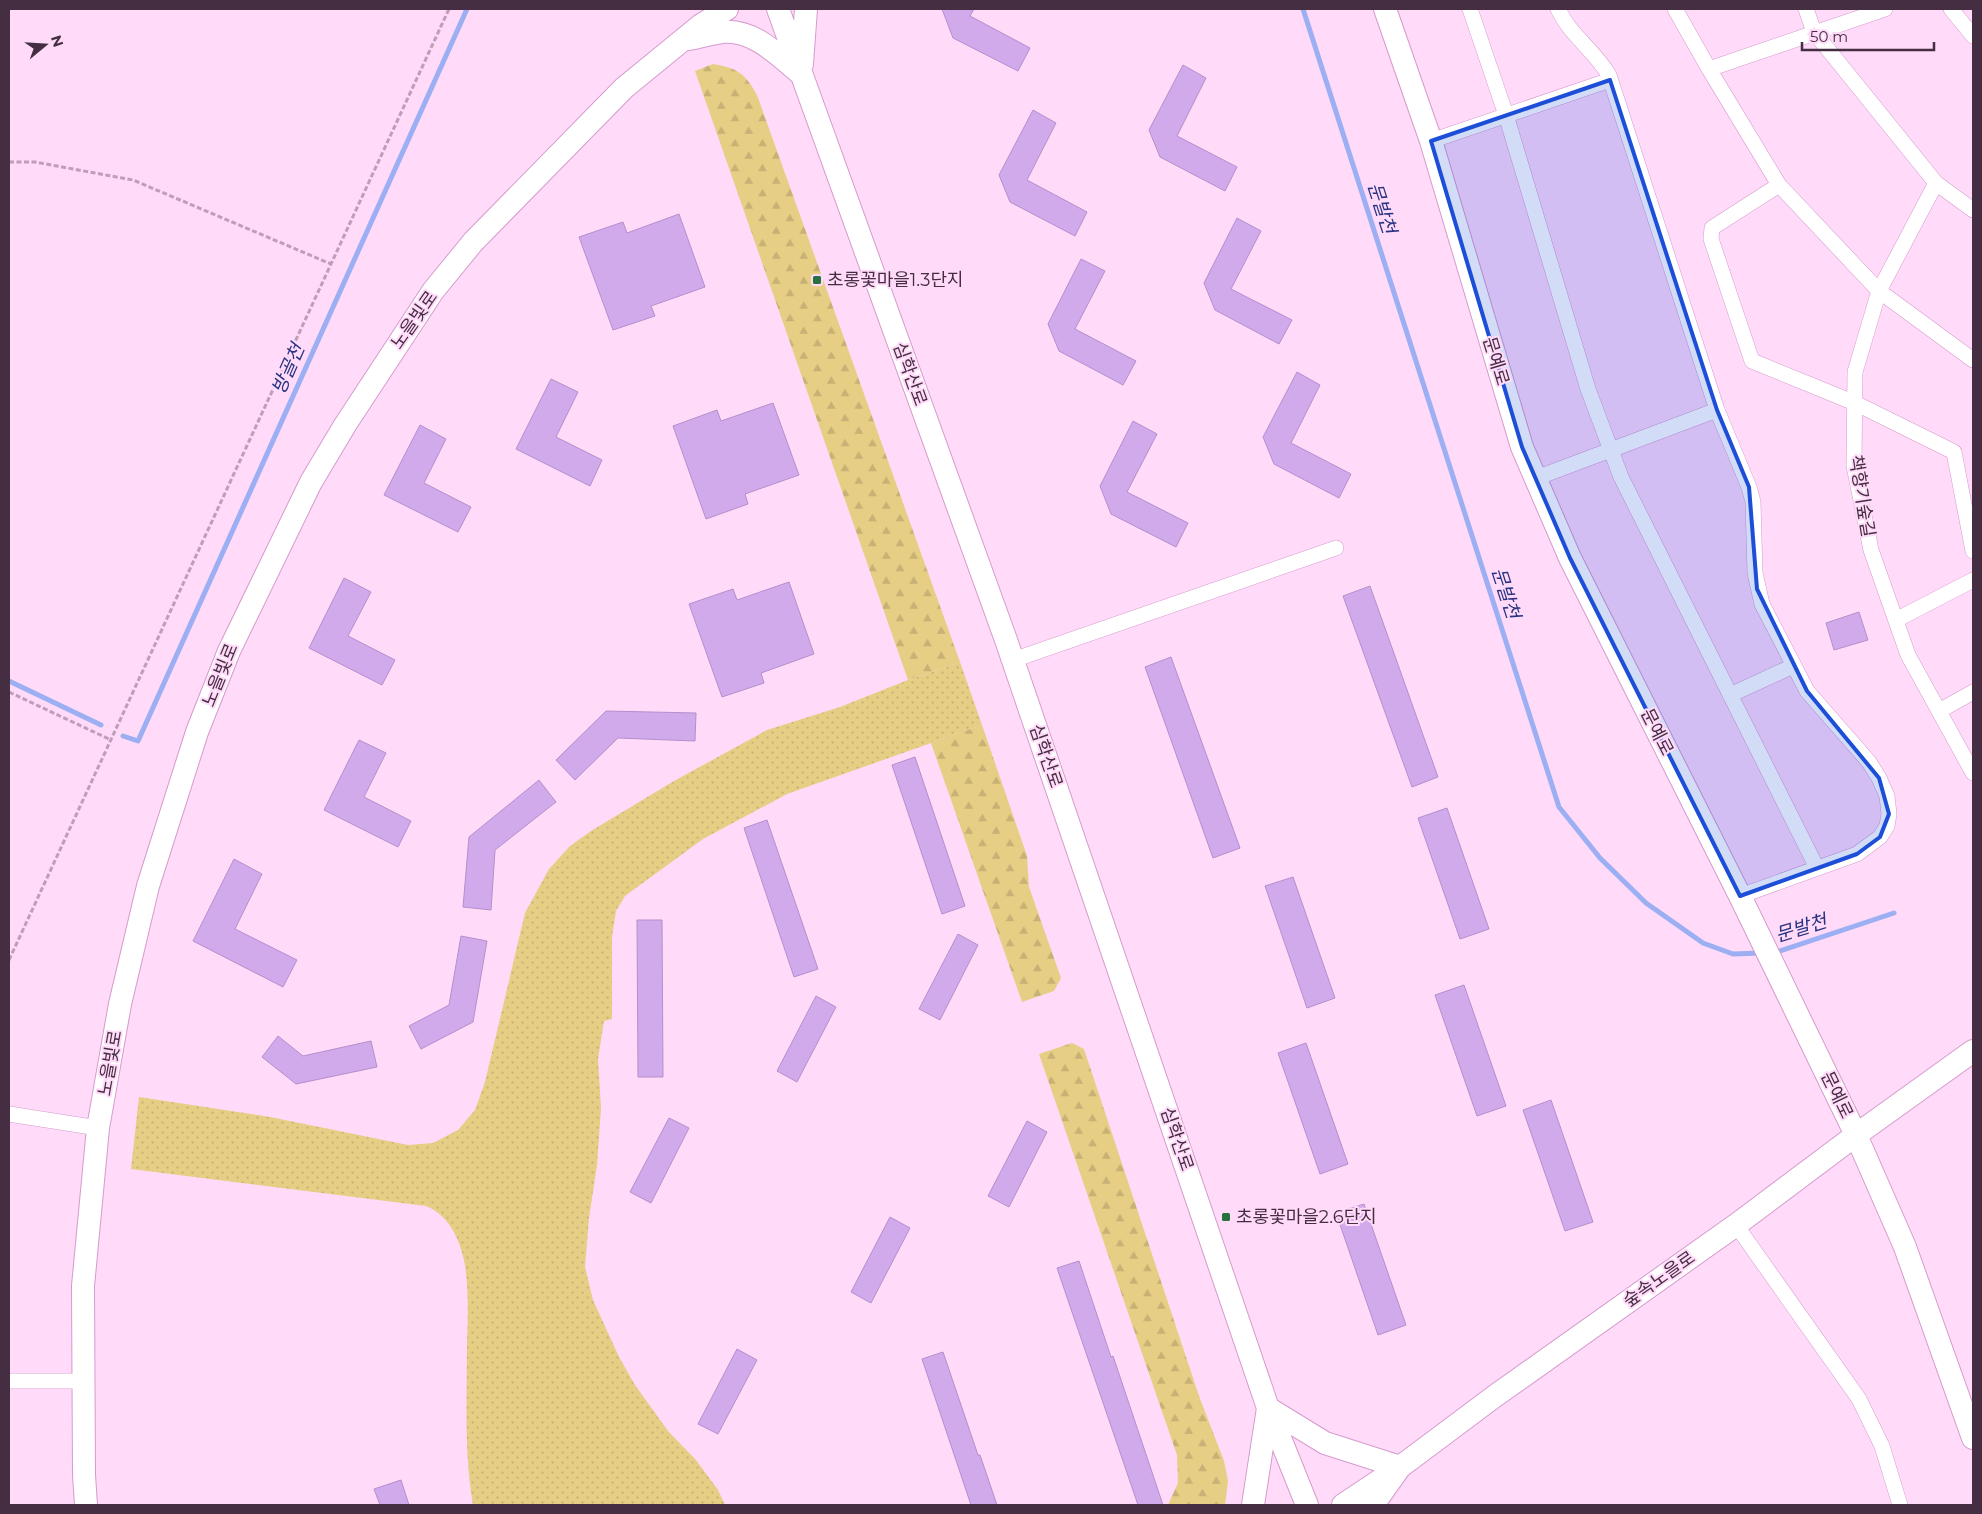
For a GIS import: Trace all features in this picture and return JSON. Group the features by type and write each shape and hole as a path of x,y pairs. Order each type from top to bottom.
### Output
{"street":[{"path":"683,40 704,9"},
{"name":"노을빛로","path":"86,1505 84,1475 83,1286 98,1128 120,1004 148,886 197,732 229,650 311,482 345,424 433,291 474,242 624,88 683,40 727,9"},
{"name":"심학산로","path":"778,9 1013,660 1268,1408 1307,1505"},
{"path":"801,74 806,9"},
{"name":"문예로","path":"1385,9 1431,141 1522,446 1570,558 1740,896 1856,1134 1906,1247 1973,1438"},
{"path":"1470,9 1506,116 1588,389 1611,451 1639,516 1817,868"},
{"path":"1558,9 1572,33 1600,59 1610,80 1717,410 1753,502 1755,573 1757,589 1762,604 1807,690 1869,762 1879,778 1886,796 1889,814 1887,826 1880,837 1857,854 1740,896"},
{"path":"1675,9 1779,185 1879,291 1973,360"},
{"path":"1806,9 1814,32 1936,183 1973,210"},
{"path":"1709,69 1885,9"},
{"path":"1951,9 1973,36"},
{"path":"683,40 725,32 747,35 766,45 801,74"},
{"path":"1431,141 1610,80"},
{"name":"책향기숲길","path":"1936,183 1879,291 1855,372 1854,466 1871,550 1908,655 1973,773"},
{"path":"1779,185 1712,228 1711,239 1752,361 1855,403 1954,452 1973,551"},
{"path":"1536,478 1717,410"},
{"path":"1013,660 1336,548"},
{"path":"1896,620 1973,580"},
{"path":"1730,696 1793,666"},
{"path":"1939,712 1973,692"},
{"name":"숲속노을로","path":"1342,1505 1400,1467 1495,1396 1736,1225 1856,1134 1973,1051"},
{"path":"9,1114 98,1128"},
{"path":"1736,1225 1859,1399 1882,1446 1900,1505"},
{"path":"9,1381 83,1381"},
{"path":"1253,1505 1268,1408 1325,1443 1400,1467 1373,1505"}],"path":[{"path":"9,960 449,9"},
{"path":"9,162 35,162 134,180 331,264"},
{"path":"9,692 110,740"}],"highlighted area":[{"path":"1610,80 1717,410 1749,487 1757,589 1807,691 1879,778 1889,814 1880,837 1857,854 1740,896 1570,558 1522,447 1431,141"}],"green space":[{"path":"713,64 728,67 740,73 757,95 960,662 908,680 695,71"},
{"path":"960,662 982,725 787,794 703,839 625,896 616,911 612,937 612,1019 604,1021 598,1059 601,1108 597,1165 589,1218 585,1267 593,1300 619,1357 635,1385 668,1431 696,1460 718,1490 725,1505 473,1505 467,1445 467,1280 459,1243 446,1221 441,1215 426,1206 131,1169 139,1097 270,1117 408,1145 433,1143 458,1130 475,1110 485,1082 525,913 549,869 570,846 591,831 674,781 767,730 840,707"},
{"path":"982,725 1027,856 1029,887 1061,978 1054,991 1022,1002 931,743"},
{"path":"1072,1043 1084,1049 1199,1396 1224,1461 1228,1481 1225,1505 1168,1505 1178,1483 1177,1455 1039,1054"}],"building":[{"path":"942,9 974,9 970,16 1030,48 1018,71 953,38"},
{"path":"1183,65 1206,78 1177,136 1237,167 1225,191 1160,157 1149,130"},
{"path":"1033,110 1056,123 1027,180 1087,212 1075,236 1010,202 999,175"},
{"path":"679,214 705,287 651,306 655,316 613,330 579,237 623,222 627,233"},
{"path":"1237,218 1261,231 1231,289 1292,320 1279,344 1215,310 1204,283"},
{"path":"1081,259 1105,271 1075,329 1136,361 1123,385 1059,351 1048,324"},
{"path":"1297,372 1320,385 1291,443 1351,474 1339,498 1274,464 1263,437"},
{"path":"551,379 578,392 556,437 602,460 590,486 516,449"},
{"path":"773,403 799,475 745,494 748,504 706,519 673,426 717,410 721,421"},
{"path":"1133,421 1157,434 1127,492 1188,523 1176,547 1111,514 1100,486"},
{"path":"420,425 446,439 424,483 471,507 458,532 384,495"},
{"path":"344,578 371,592 348,636 395,660 382,685 309,648"},
{"path":"789,582 814,654 761,673 764,683 722,697 689,604 733,589 737,600"},
{"path":"1370,586 1438,777 1412,787 1343,596"},
{"path":"1859,612 1868,640 1834,650 1826,623"},
{"path":"1171,657 1240,848 1213,858 1145,667"},
{"path":"606,711 696,713 695,741 618,738 575,780 556,760"},
{"path":"359,740 386,753 364,797 411,821 398,847 324,810"},
{"path":"915,757 965,906 942,914 892,765"},
{"path":"539,780 556,802 495,850 491,910 463,907 469,837"},
{"path":"1447,808 1489,929 1460,939 1418,818"},
{"path":"767,820 818,969 794,977 744,828"},
{"path":"234,859 262,874 235,929 297,960 283,987 193,941"},
{"path":"1293,877 1335,998 1307,1008 1265,886"},
{"path":"637,920 662,920 663,1077 638,1077"},
{"path":"958,934 978,945 940,1020 919,1009"},
{"path":"461,936 487,941 473,1022 421,1049 409,1026 449,1005"},
{"path":"1464,985 1506,1106 1477,1116 1435,995"},
{"path":"816,996 836,1007 797,1082 777,1071"},
{"path":"278,1036 303,1056 371,1041 377,1067 296,1084 262,1057"},
{"path":"1306,1043 1348,1164 1320,1174 1278,1053"},
{"path":"1551,1100 1593,1222 1565,1231 1523,1110"},
{"path":"669,1118 689,1128 651,1203 630,1192"},
{"path":"1027,1121 1047,1132 1009,1207 988,1196"},
{"path":"1364,1204 1406,1325 1378,1335 1336,1213"},
{"path":"890,1217 910,1228 871,1303 851,1292"},
{"path":"1079,1261 1163,1505 1138,1505 1057,1268"},
{"path":"737,1349 757,1360 718,1434 698,1424"},
{"path":"943,1352 997,1505 971,1505 922,1359"},
{"path":"401,1480 409,1505 380,1505 374,1489"}],"waterway":[{"name":"방골천","path":"123,736 138,741 467,9"},
{"name":"문발천","path":"1303,9 1559,807 1600,858 1646,903 1703,943 1733,954 1760,953"},
{"path":"9,681 101,725"},
{"name":"문발천","path":"1774,953 1894,913"}],"place":[{"name":"초롱꽃마을1.3단지","path":"817,280"},
{"name":"초롱꽃마을2.6단지","path":"1226,1217"}]}
